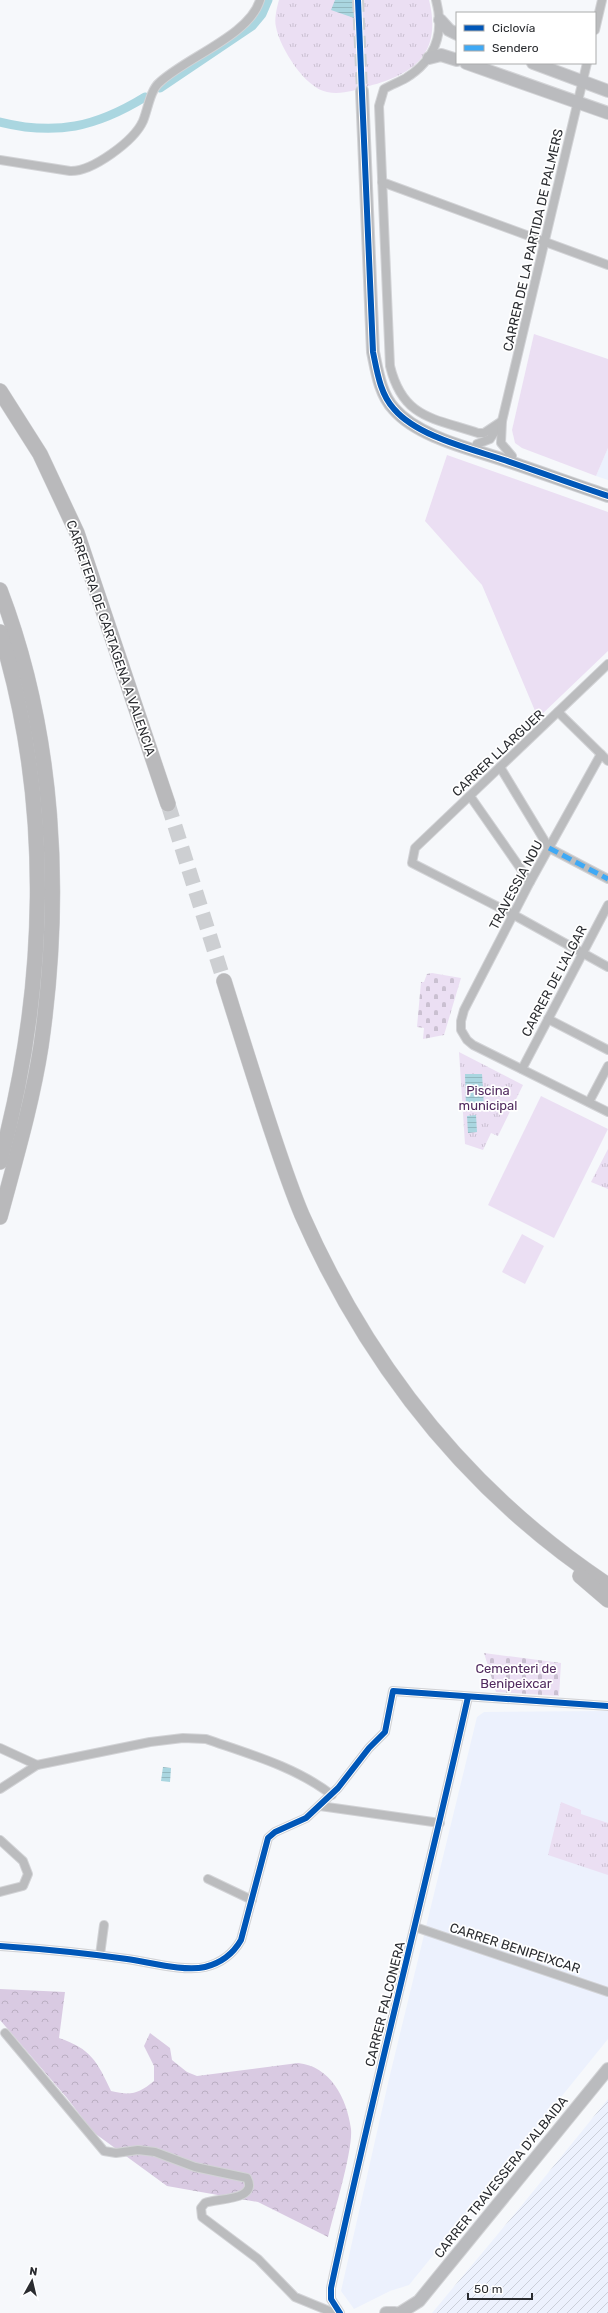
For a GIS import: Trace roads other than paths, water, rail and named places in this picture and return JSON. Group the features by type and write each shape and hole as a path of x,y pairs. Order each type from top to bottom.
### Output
{"highway":[{"name":"CARRETERA DE CARTAGENA A VALENCIA","path":"0,391 40,454 78,533 168,804"},
{"path":"0,590 24,662 42,748 48,800 52,891 50,963 40,1046 27,1114 0,1217"},
{"path":"0,632 18,698 27,749 34,811 37,876 35,976 31,1014 17,1090 0,1162"},
{"path":"224,981 301,1214 329,1272 375,1351 411,1403 441,1441 480,1482 539,1536 608,1585"},
{"path":"524,1522 533,1540 608,1600"},
{"path":"539,1536 571,1552 608,1578"}],"street":[{"path":"0,160 70,171 89,168 116,150 139,127 160,82 242,27 256,11 260,0"},
{"path":"436,0 440,20 438,41 429,58 405,78 384,89 380,96 388,351 393,379 400,395 411,408 422,415 478,433 484,433 502,422"},
{"path":"596,26 602,0"},
{"path":"440,20 449,30 456,34"},
{"path":"429,58 440,56 456,60"},
{"path":"469,64 608,114"},
{"path":"536,64 608,91"},
{"name":"CARRER DE LA PARTIDA DE PALMERS","path":"512,456 501,444 502,422 546,243 587,64"},
{"path":"608,490 477,444 424,423 408,413 395,399 386,382 378,352 365,91 373,352 380,384 393,408 404,420 418,428 453,442 608,496"},
{"path":"382,182 608,265"},
{"name":"CARRER DE LA PARTIDA DE PALMERS","path":"477,444 490,439 502,422"},
{"name":"CARRER LLARGUER","path":"514,915 412,864 414,848 608,664"},
{"path":"558,712 608,761"},
{"name":"TRAVESSIA NOU","path":"522,1069 473,1045 467,1040 461,1030 461,1021 464,1010 530,882 601,754"},
{"path":"500,767 549,848 608,879"},
{"path":"470,796 530,882"},
{"name":"CARRER DE L'ALGAR","path":"522,1069 608,905"},
{"path":"514,915 608,967"},
{"path":"548,1018 608,1050"},
{"path":"589,1102 608,1066"},
{"path":"522,1069 608,1112"},
{"path":"0,1946 100,1955 185,1967 205,1967 213,1964 227,1957 239,1944 244,1932 268,1838 275,1832 306,1818 332,1795 369,1748 385,1732 393,1691 608,1706"},
{"name":"CARRER FALCONERA","path":"340,2313 330,2299 330,2288 369,2112 415,1928 468,1697"},
{"path":"0,1789 37,1765 150,1742 197,1738 213,1742 289,1770 313,1782 332,1795"},
{"path":"0,1748 37,1765"},
{"path":"320,1806 440,1823"},
{"path":"0,1840 23,1861 28,1874 23,1886 0,1892"},
{"path":"208,1879 252,1900"},
{"path":"100,1955 104,1925"},
{"name":"CARRER BENIPEIXCAR","path":"415,1928 608,1992"},
{"path":"5,2033 104,2151 116,2154 138,2150 155,2152 195,2167 247,2178 248,2183 245,2194 239,2197 205,2203 201,2208 202,2217 258,2259 295,2297 334,2313"},
{"name":"CARRER TRAVESSERA D'ALBAIDA","path":"400,2313 416,2308 608,2069"},
{"path":"386,2313 395,2313"}],"water":[{"path":"335,0 353,0 354,18 331,10"},
{"path":"465,1074 482,1074 484,1106 466,1107"},
{"path":"476,1115 477,1132 468,1133 467,1116"},
{"path":"163,1767 171,1768 170,1782 161,1781"}],"waterway":[{"path":"160,88 252,26 262,14 268,0"},
{"path":"0,122 39,128 75,126 110,116 145,97"}],"tunnel":[{"path":"358,0 362,91"},
{"path":"168,804 224,981"}],"park label":[{"name":"Piscina municipal","path":"488,1098"},
{"name":"Cementeri de Benipeixcar","path":"516,1676"}]}
